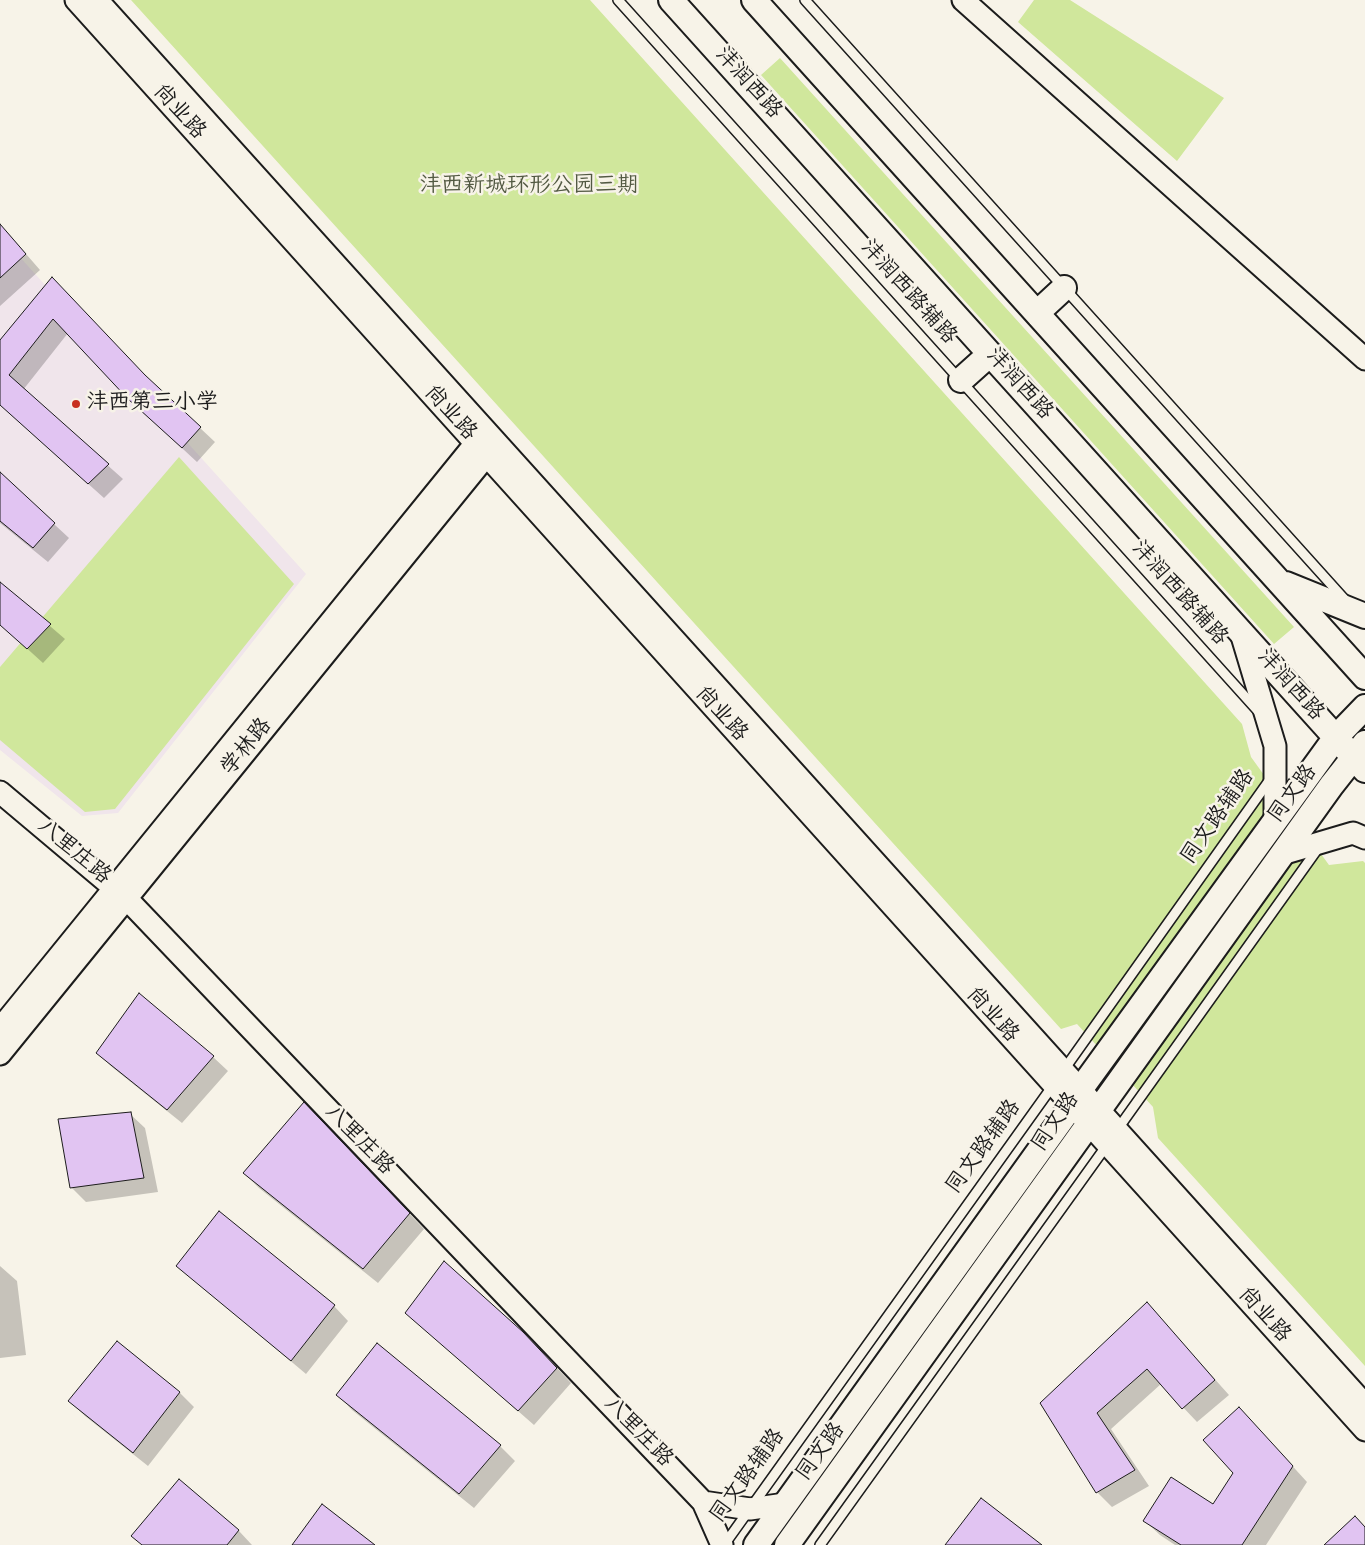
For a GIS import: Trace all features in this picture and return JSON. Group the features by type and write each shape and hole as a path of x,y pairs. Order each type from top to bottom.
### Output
{"main road":[{"name":"沣润西路","path":"671,0 1336,737 1361,756"},
{"path":"754,0 1365,677"},
{"path":"1036,313 1064,288"},
{"path":"960,380 990,354"},
{"path":"1278,581 1361,615"},
{"name":"同文路","path":"756,1545 1336,737 1365,707"},
{"name":"同文路","path":"787,1545 1282,854 1361,756"}],"street":[{"name":"尚业路","path":"76,0 486,443"},
{"name":"尚业路","path":"97,0 486,443 1093,1117 1365,1405"},
{"path":"963,0 1365,359"},
{"name":"学林路","path":"0,1029 120,893 486,443"},
{"path":"1241,632 1275,746 1275,822"},
{"name":"八里庄路","path":"0,792 120,893 703,1502 723,1545"},
{"path":"1282,854 1354,833 1365,838"},
{"name":"学林路","path":"0,1054 120,893"},
{"name":"尚业路","path":"1112,1137 1365,1430"},
{"path":"703,1502 750,1509 785,1504"}],"lane":[{"name":"沣润西路辅路","path":"618,0 1268,722"},
{"path":"805,0 1361,615"},
{"name":"同文路辅路","path":"723,1545 1275,772"},
{"path":"820,1545 1322,842"}],"shaded area":[{"name":"沣西第三小学","path":"0,235 306,574 118,813 82,816 0,750"}],"green space":[{"name":"沣西新城环形公园三期","path":"131,0 590,0 1242,724 1251,757 1329,865 1363,861 1365,863 1365,1366 1158,1138 1153,1107 1077,1024 1061,1029"},
{"path":"1034,0 1070,0 1224,98 1177,161 1018,22"},
{"path":"780,58 1294,627 1274,644 761,75"},
{"path":"179,457 294,584 115,809 85,812 0,740 0,667"}],"building":[{"path":"0,224 26,254 0,278"},
{"path":"52,277 145,375 201,427 182,448 128,399 53,319 9,375 109,464 88,484 0,405 0,340"},
{"path":"0,472 55,523 33,548 0,521"},
{"path":"0,582 51,624 27,649 0,625"},
{"path":"139,993 214,1056 167,1110 96,1053"},
{"path":"304,1102 410,1213 363,1269 243,1173"},
{"path":"131,1112 144,1178 70,1188 58,1119"},
{"path":"219,1211 335,1305 291,1361 176,1266"},
{"path":"444,1261 523,1332 557,1368 518,1411 405,1313"},
{"path":"1147,1302 1215,1380 1182,1409 1147,1369 1097,1413 1135,1470 1096,1493 1040,1403"},
{"path":"117,1341 180,1392 133,1453 68,1401"},
{"path":"377,1343 501,1445 459,1494 336,1395"},
{"path":"1239,1407 1293,1466 1242,1545 1181,1545 1143,1521 1171,1477 1213,1504 1233,1473 1203,1440"},
{"path":"179,1479 239,1530 227,1545 142,1545 131,1536"},
{"path":"981,1498 1042,1545 945,1545"},
{"path":"322,1504 375,1545 292,1545"},
{"path":"1355,1516 1365,1527 1365,1545 1324,1545"}],"place":[{"name":"沣西第三小学","path":"76,404"}]}
